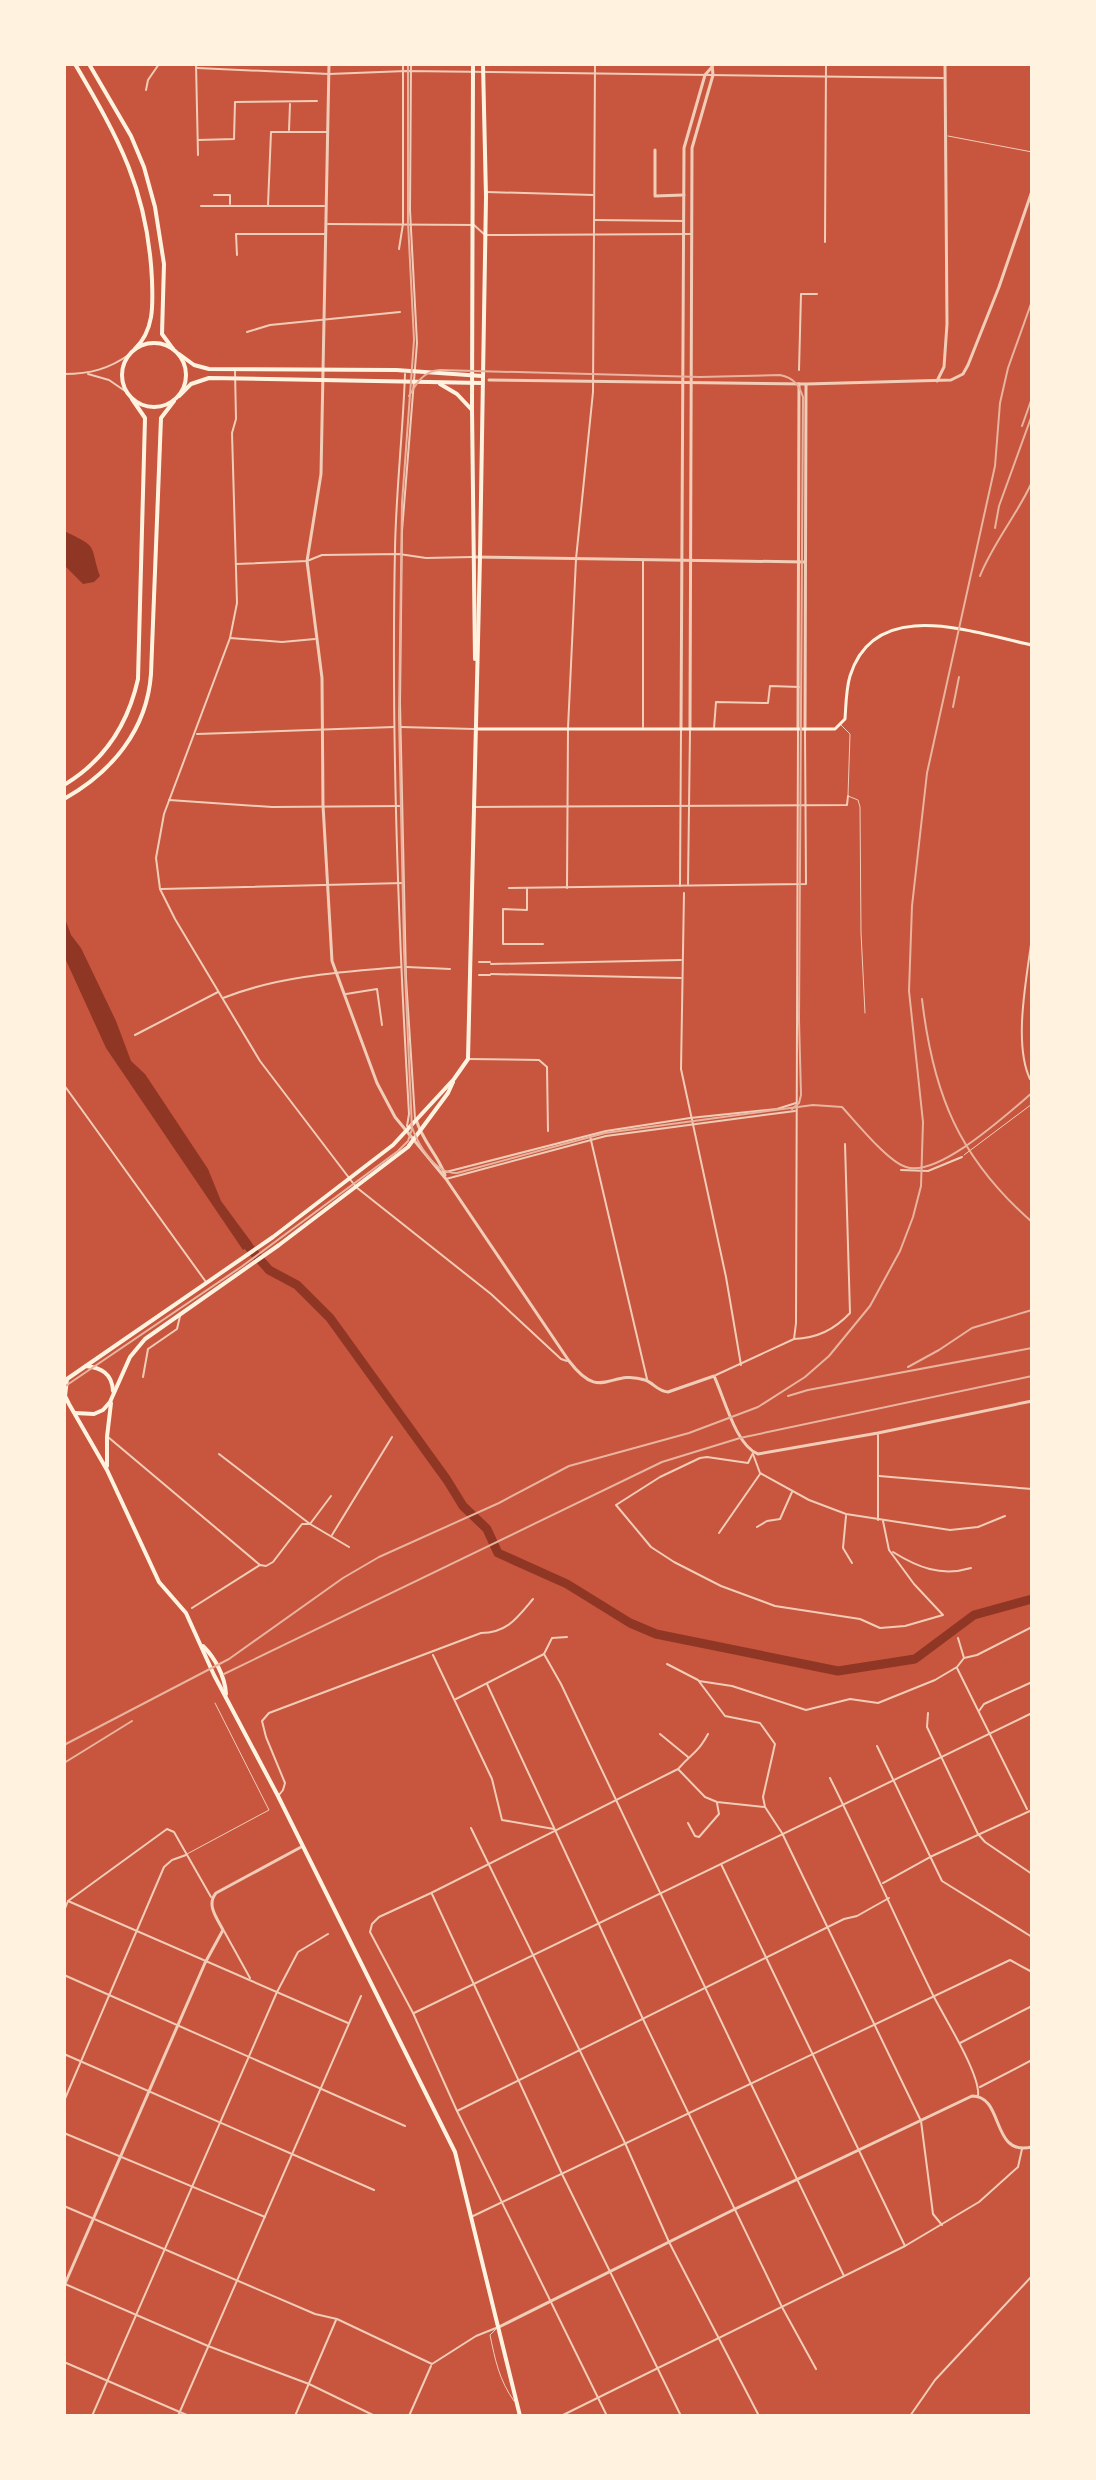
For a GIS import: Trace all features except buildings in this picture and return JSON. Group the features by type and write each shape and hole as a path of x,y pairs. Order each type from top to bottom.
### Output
{"main road":[{"path":"64,785 88,769 108,746 130,708 138,679 145,418 128,393 122,373 130,354 150,329 153,296 149,244 133,174 115,132 75,64"},
{"path":"89,64 131,136 144,167 164,264 162,329 165,339 179,354 202,368 235,371 406,371 473,375 489,380"},
{"path":"473,64 475,729"},
{"path":"483,64 486,192 468,1059 454,1079 393,1145 273,1237 65,1378 65,1396 107,1470 159,1582 186,1613 214,1675 278,1796 455,2152 520,2416"},
{"path":"149,244 154,249 161,244"},
{"path":"151,262 159,257 164,264"},
{"path":"135,349 150,343 173,349"},
{"path":"179,354 187,375 179,396"},
{"path":"64,799 97,777 115,759 133,735 145,710 151,674 161,418 179,396 196,381 324,379 482,383 489,380"},
{"path":"437,383 449,387 472,410"},
{"path":"132,399 153,408 174,401"},
{"path":"475,729 835,729 845,719 850,677 864,649 877,637 894,629 913,625 938,626 1032,645"},
{"path":"64,1409 94,1414 103,1410 137,1347 279,1245 414,1141 448,1093 454,1079"},
{"path":"86,1366 102,1370 109,1376 113,1393 107,1437 107,1470"},
{"path":"201,1644 220,1671 226,1694"}],"street":[{"path":"146,90 148,80 159,64"},
{"path":"329,64 320,485 307,561 322,678 323,805 332,961 377,1083 406,1131 446,1179 569,1361 581,1377 591,1383 630,1378 647,1380 661,1391 668,1392 741,1365 794,1339 828,1331 850,1313 845,1144"},
{"path":"399,249 403,224 403,64"},
{"path":"411,64 415,372 402,555 401,727 406,967 416,1119 419,1131 442,1166 446,1179"},
{"path":"567,888 568,728 576,559 594,380 595,64"},
{"path":"825,242 826,64 945,65 947,324 944,367 937,381"},
{"path":"198,155 196,66 329,74 403,71 595,72 945,78"},
{"path":"680,886 684,148 705,75 712,66"},
{"path":"688,885 692,148 713,75 712,66"},
{"path":"198,140 234,139 235,102 317,101"},
{"path":"289,131 290,102"},
{"path":"268,205 269,135 273,131 328,132"},
{"path":"655,150 655,196 684,195"},
{"path":"489,380 806,384 951,380 963,374 968,365 1032,191"},
{"path":"486,192 594,195"},
{"path":"214,195 230,195 230,205"},
{"path":"201,206 327,206"},
{"path":"595,220 685,221"},
{"path":"327,224 474,225 485,235 693,234"},
{"path":"237,255 236,234 327,234"},
{"path":"799,370 801,294 817,294"},
{"path":"247,332 270,325 400,312"},
{"path":"87,374 111,366 130,354"},
{"path":"235,371 236,419 232,433 238,590 230,638 169,800 156,858 160,889 260,1061 356,1187 491,1294 561,1359 569,1361"},
{"path":"406,371 395,554 397,807 409,1114 406,1131"},
{"path":"64,374 87,374 109,380 128,393"},
{"path":"794,1339 798,1219 799,384"},
{"path":"509,888 806,884 806,384"},
{"path":"235,564 307,561 322,555 395,554 426,558 804,562"},
{"path":"643,559 643,728"},
{"path":"230,638 282,642 316,639"},
{"path":"714,729 716,702 768,703 770,686 799,687"},
{"path":"195,734 396,727 475,729"},
{"path":"474,807 847,805 848,796"},
{"path":"169,800 272,807 404,806"},
{"path":"160,889 404,883"},
{"path":"527,888 527,910 503,909 503,944 543,944"},
{"path":"684,893 681,1069 726,1277 741,1365"},
{"path":"1030,1079 1023,1058 1032,937"},
{"path":"479,962 681,960"},
{"path":"222,998 245,989 335,972 401,967 450,969"},
{"path":"479,975 682,978"},
{"path":"344,994 377,989 382,1025"},
{"path":"135,1035 218,992"},
{"path":"1026,995 1032,996"},
{"path":"468,1059 539,1060 544,1063 547,1067 548,1131"},
{"path":"64,1085 206,1283"},
{"path":"439,1171 590,1134 690,1118 791,1107 796,1103"},
{"path":"446,1179 591,1140 796,1111"},
{"path":"590,1134 647,1380"},
{"path":"901,1170 928,1171 962,1157"},
{"path":"143,1377 148,1349 177,1329 181,1315"},
{"path":"714,1376 740,1438 753,1453 760,1473 792,1491 846,1514 931,1529 965,1530 1005,1516"},
{"path":"753,1453 763,1454 878,1433 1032,1401"},
{"path":"878,1433 878,1520"},
{"path":"107,1437 260,1565 273,1562 302,1524 310,1524"},
{"path":"331,1536 392,1437"},
{"path":"753,1453 748,1463 700,1458 660,1477 616,1505 651,1547 674,1562 721,1586 775,1606 860,1619 880,1628 905,1626 943,1615 914,1584 889,1550 883,1521"},
{"path":"219,1454 310,1524 349,1547"},
{"path":"719,1533 760,1473"},
{"path":"879,1476 1032,1489"},
{"path":"757,1527 780,1519 792,1491"},
{"path":"310,1524 331,1496"},
{"path":"846,1514 843,1548 852,1563"},
{"path":"889,1550 913,1565 927,1569 949,1572 971,1568"},
{"path":"192,1608 260,1565"},
{"path":"278,1796 285,1783 262,1721 269,1713 481,1633 495,1633 514,1621 533,1599"},
{"path":"667,1664 698,1680 732,1686 806,1710 850,1699 878,1703 935,1680 957,1667 964,1658 977,1655 1032,1627"},
{"path":"455,1700 544,1654 552,1638 567,1637"},
{"path":"958,1638 964,1658"},
{"path":"432,1654 492,1779 502,1820 555,1830"},
{"path":"544,1654 844,2276"},
{"path":"882,1884 930,1857 1030,1810 957,1667"},
{"path":"698,1680 725,1716 760,1723 773,1740 776,1748 763,1797 765,1807 782,1833 921,2121 933,2214 942,2225"},
{"path":"979,1712 984,1704 1032,1682"},
{"path":"487,1684 643,2019 782,2307 816,2369"},
{"path":"928,1713 927,1727 978,1834 1032,1874"},
{"path":"413,2013 1032,1713"},
{"path":"660,1734 688,1758"},
{"path":"607,2416 457,2111 413,2013 370,1932 372,1924 379,1917 678,1769 698,1752 708,1734"},
{"path":"877,1746 942,1881 1032,1937"},
{"path":"678,1769 705,1797 717,1802 765,1807"},
{"path":"830,1778 980,2087 978,2096"},
{"path":"688,1823 695,1836 699,1837 719,1814 717,1802"},
{"path":"471,1828 625,2143 669,2242 759,2416"},
{"path":"64,1911 68,1901 171,1829 211,1898 211,1905 223,1930 250,1979"},
{"path":"211,1898 303,1846"},
{"path":"64,2101 164,1867 186,1855"},
{"path":"721,1863 905,2246"},
{"path":"431,1893 562,2174 681,2416"},
{"path":"457,2111 889,1898"},
{"path":"68,1901 349,2023"},
{"path":"223,1930 205,1963 64,2285 208,2346 309,2384 375,2416"},
{"path":"92,2416 277,1992 298,1952 328,1934"},
{"path":"471,2217 1010,1960 1032,1972"},
{"path":"64,1975 405,2126"},
{"path":"179,2414 361,1996"},
{"path":"959,2043 1032,2006"},
{"path":"64,2054 374,2190"},
{"path":"980,2087 1032,2060"},
{"path":"409,2416 432,2364 476,2336 551,2303 735,2209 972,2096 986,2101 1005,2140 1022,2149 1032,2147"},
{"path":"64,2133 265,2217"},
{"path":"561,2416 942,2225 979,2202 1018,2167 1022,2149"},
{"path":"64,2206 315,2314 337,2319 432,2364"},
{"path":"910,2416 935,2380 1032,2276"},
{"path":"295,2416 337,2319"},
{"path":"64,2362 189,2416"}],"lane":[{"path":"945,136 1032,152"},
{"path":"841,725 850,734 848,796 858,800 860,807 865,1013"},
{"path":"684,893 688,885"},
{"path":"680,886 684,893"},
{"path":"962,1157 1032,1104"},
{"path":"186,1855 269,1810 215,1703"},
{"path":"497,2327 490,2335 496,2366 502,2383 517,2405"}],"shaded area":[{"path":"64,531 91,548 100,576 94,582 83,584 64,565"},
{"path":"64,916 116,1021 131,1061 145,1074 208,1169 221,1201 252,1243 243,1250 106,1048 64,956"}],"waterway":[{"path":"242,1239 269,1270 297,1285 330,1318 463,1506 487,1529 498,1553 567,1584 630,1623 656,1634 838,1671 915,1659 974,1615 1032,1599"}],"tram line":[{"path":"64,1387 241,1267 398,1151 408,1141 412,1129 399,716 402,503 414,340 408,222 408,64"},
{"path":"409,396 422,378 440,370 700,377 780,375 792,380 800,389 803,397 801,1095 799,1103 792,1109"},
{"path":"411,1125 434,1163 441,1169 457,1173 605,1133 813,1105 842,1107 890,1158 906,1167 920,1168 936,1163 972,1142 1032,1093"}],"railway":[{"path":"64,1745 229,1659 343,1578 379,1557 499,1503 569,1466 689,1433 758,1407 805,1377 829,1356 870,1306 900,1251 921,1186 923,1122 909,991 912,906 927,773 995,466 1000,403 1008,368 1032,301"},
{"path":"1022,426 1032,398"},
{"path":"995,528 999,506 1032,415"},
{"path":"980,576 1032,482"},
{"path":"953,707 959,677"},
{"path":"922,999 934,1065 954,1122 986,1174 1032,1222"},
{"path":"908,1367 972,1328 1032,1310"},
{"path":"788,1396 1032,1348"},
{"path":"224,1674 662,1462 740,1438 1032,1376"},
{"path":"64,1763 132,1721"}]}
